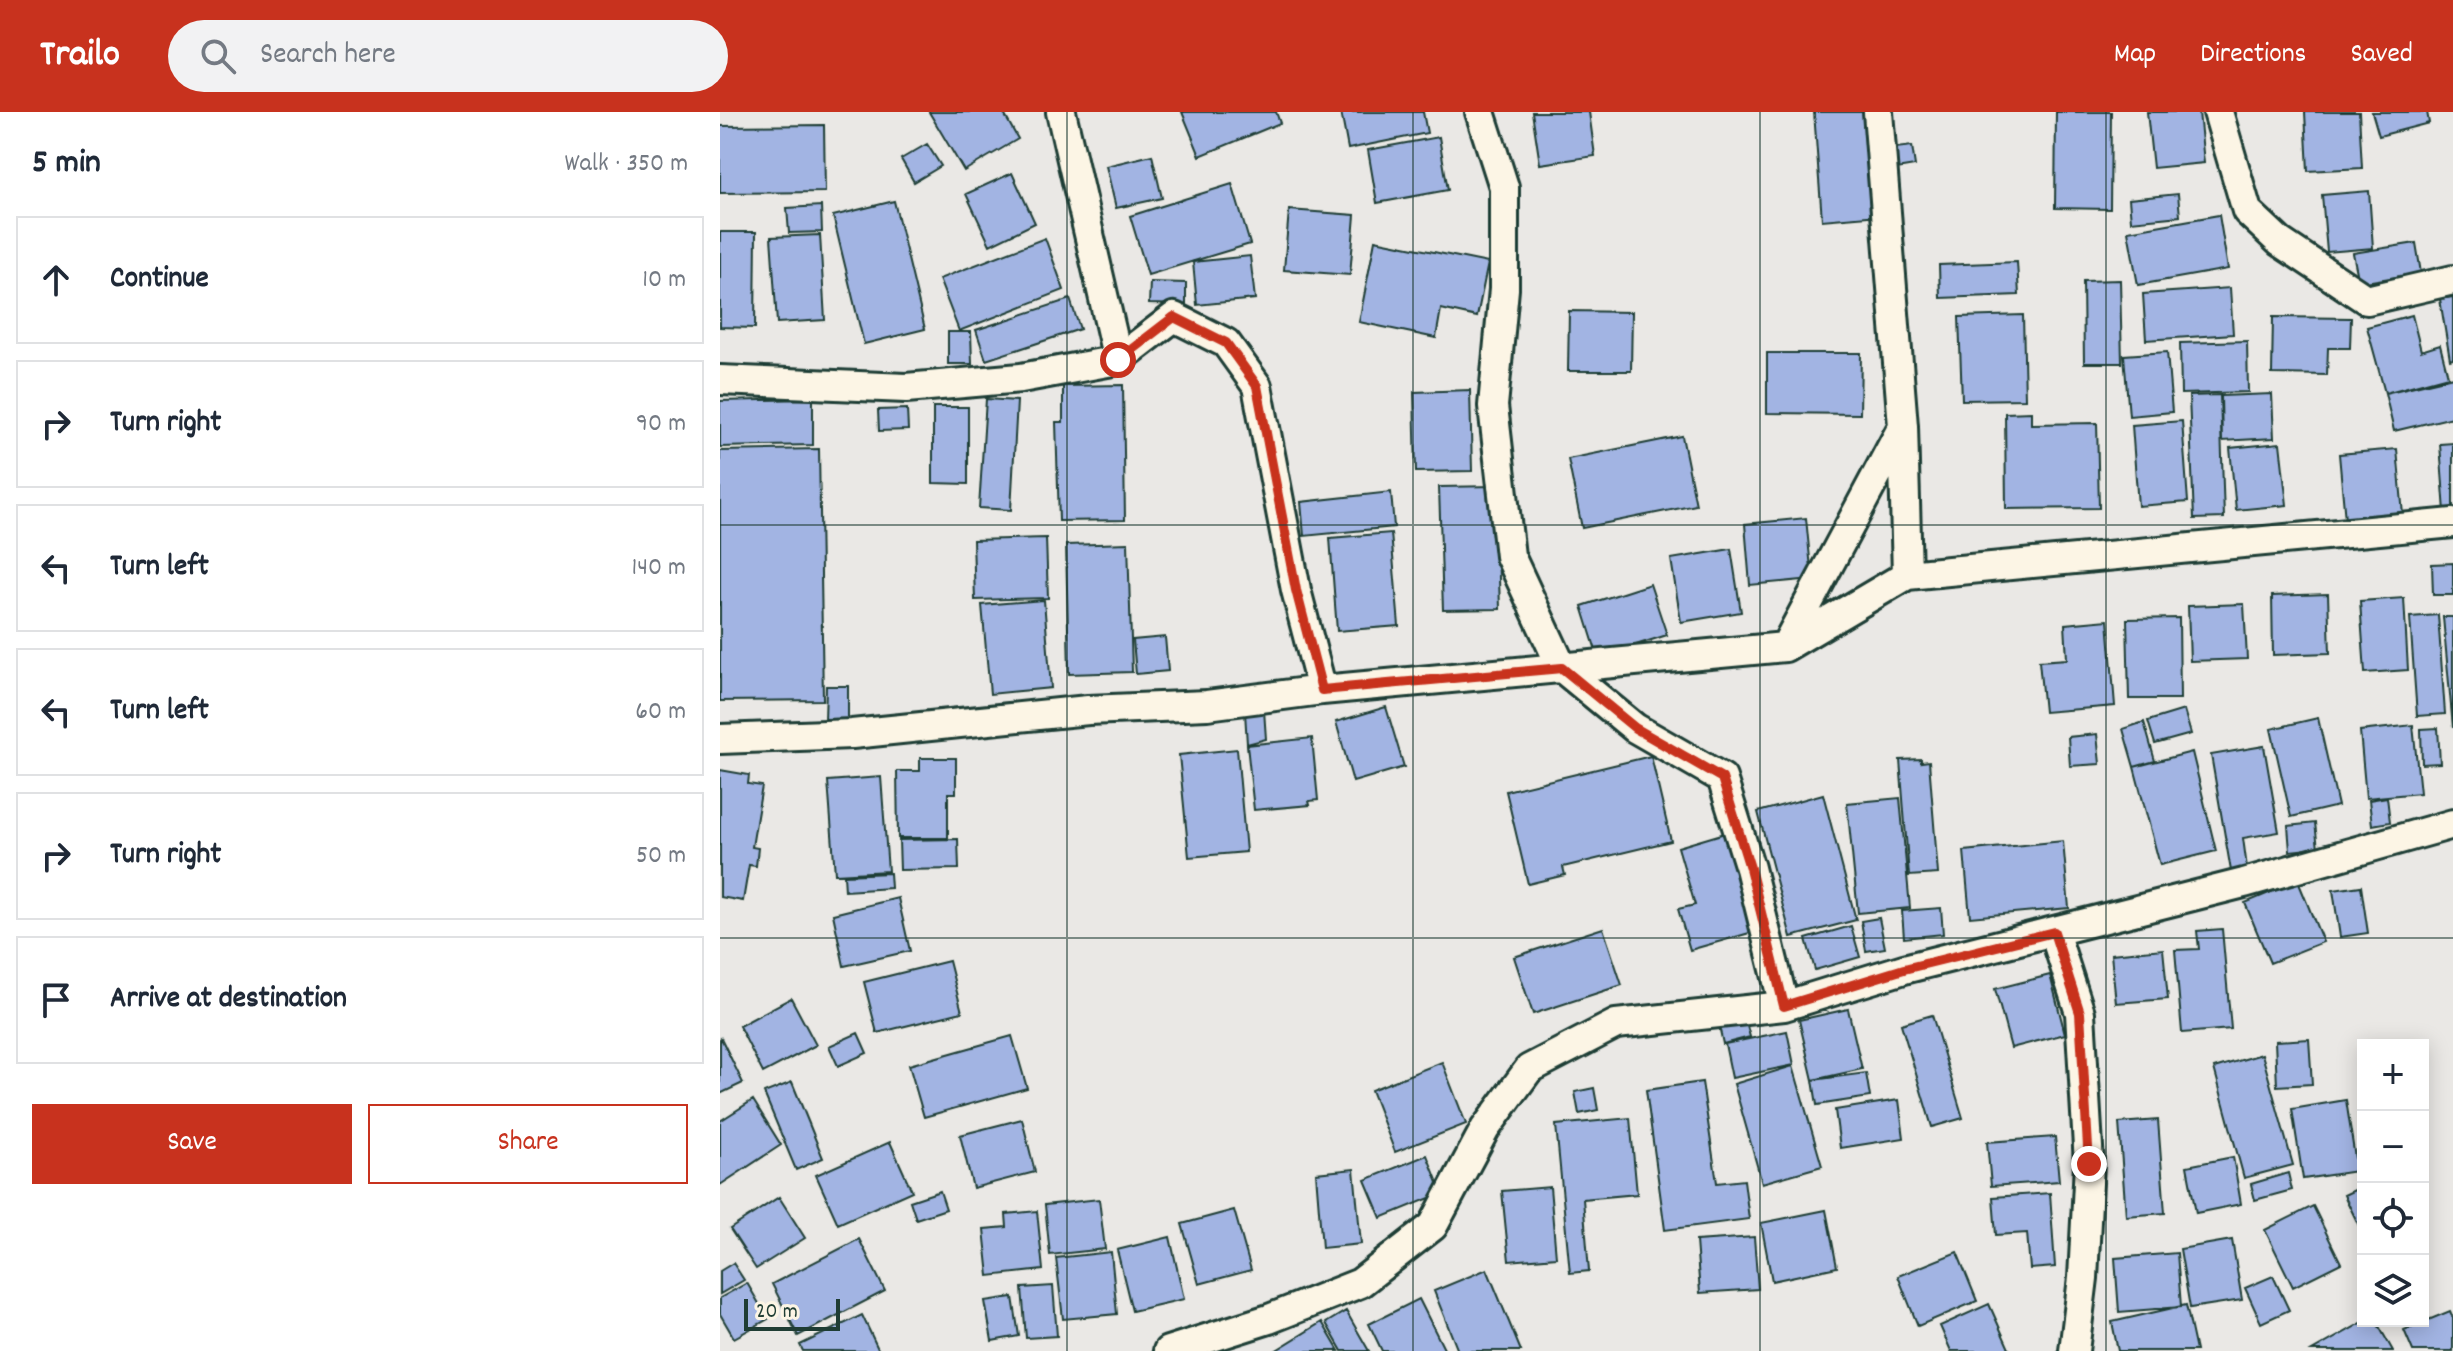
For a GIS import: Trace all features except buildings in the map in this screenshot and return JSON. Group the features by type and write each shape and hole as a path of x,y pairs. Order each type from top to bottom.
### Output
{"street":[{"path":"1061,112 1118,360"},
{"path":"1480,112 1504,187 1504,289 1493,406 1510,556 1562,668 1635,728 1722,778 1750,868 1784,1006"},
{"path":"1878,112 1903,426 1907,575"},
{"path":"2218,112 2247,211 2280,242 2367,300 2453,280"},
{"path":"720,380 906,388 1021,378 1118,360 1174,317 1226,343 1257,386 1296,590 1322,690"},
{"path":"1785,647 1903,426"},
{"path":"720,739 852,734 1088,710 1207,705 1322,690 1785,647 1907,575 2453,523"},
{"path":"1168,1351 1269,1319 1360,1283 1433,1226 1485,1129 1529,1069 1616,1024 1784,1006 1904,969 2244,883 2453,824"},
{"path":"2054,932 2080,1013 2089,1164 2083,1278 2074,1351"}],"route":[{"path":"1118,360 1174,317 1226,343 1257,386 1296,590 1322,690 1562,668 1635,728 1722,778 1750,868 1784,1006 1904,969 2054,932 2080,1013 2089,1164"}]}
